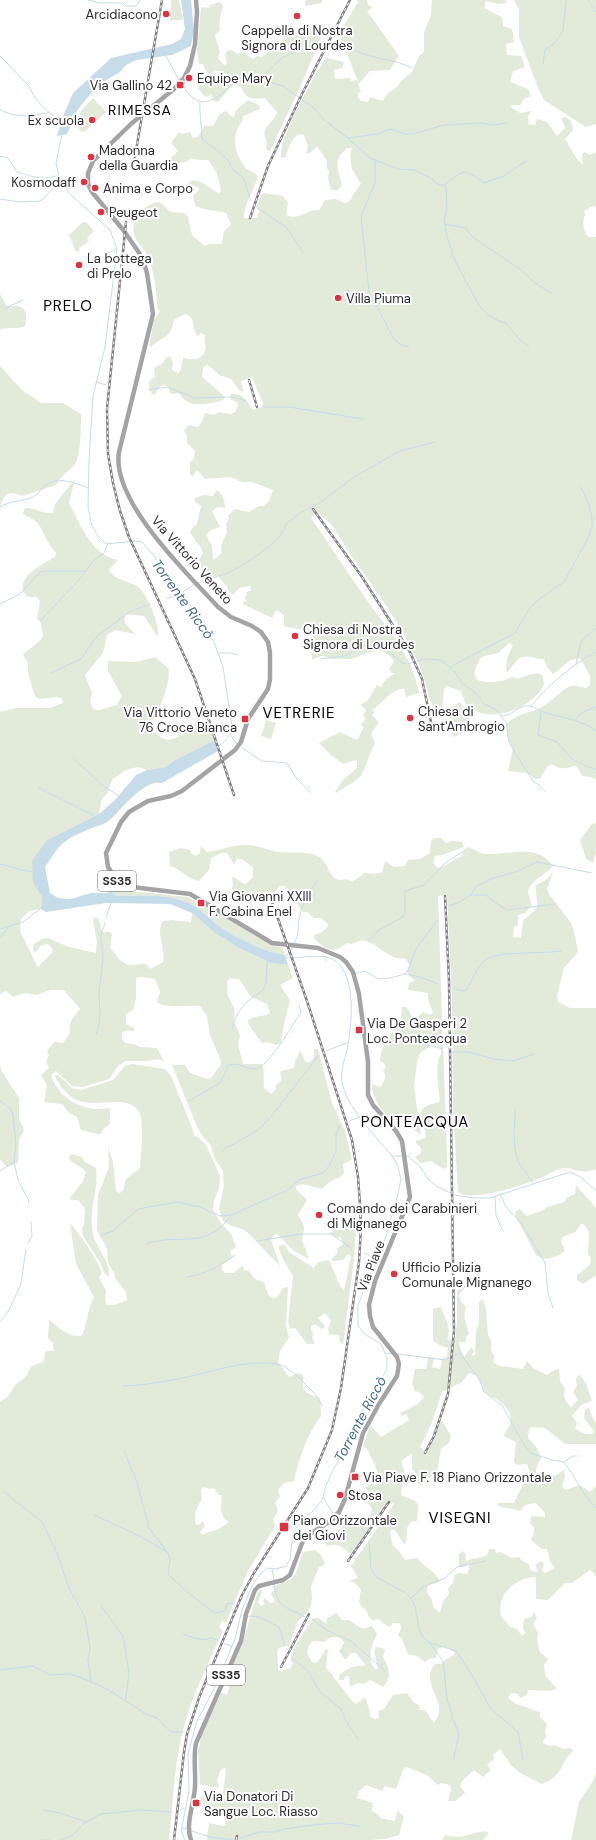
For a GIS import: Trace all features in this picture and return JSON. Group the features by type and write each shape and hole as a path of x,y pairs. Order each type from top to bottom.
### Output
{"main road":[{"name":"Via Vittorio Veneto","path":"196,0 197,12 195,44 190,66 184,78 162,100 123,131 88,168 88,184 92,192 139,252 147,272 153,314 132,395 119,452 118,463 121,475 137,512 150,532 218,607 231,617 257,628 264,636 269,647 270,679 268,689 248,719 239,746 182,791 171,796 148,801 130,812 121,822 106,854 108,867 117,881 124,886 190,894 272,942 293,946 314,947 334,954 344,960 351,968 359,994 368,1062 368,1095 373,1105 396,1131 402,1141 405,1161"},
{"name":"Via Piave","path":"191,1840 188,1828 195,1785 195,1750 199,1733 241,1641 246,1614 255,1590 260,1586 283,1580 290,1575 303,1540 306,1536 332,1520 339,1512 345,1499 363,1434 399,1371 399,1364 394,1352 373,1327 369,1305 375,1281 410,1201 405,1161"}],"green space":[{"path":"171,0 179,0 183,20 170,20"},
{"path":"306,0 323,0 321,3 306,6"},
{"path":"357,0 367,0 368,5 373,8 367,11 399,56 390,70 370,71 359,84 339,34 358,2"},
{"path":"432,0 505,0 507,3 498,4 486,1 484,8 502,17 503,26 512,29 514,42 506,44 507,55 521,56 525,67 513,71 510,82 528,89 531,97 525,98 520,105 512,105 511,107 520,113 531,111 528,117 529,125 535,125 537,119 547,122 557,136 565,128 561,118 565,117 571,121 573,130 565,139 577,159 583,165 582,154 584,152 590,155 596,152 596,207 593,206 584,211 585,215 583,223 588,237 596,237 596,780 592,777 582,776 575,766 559,768 551,764 547,767 540,779 535,779 527,773 508,771 513,748 508,739 506,725 513,718 542,707 568,687 574,686 586,688 590,685 590,676 581,659 569,661 553,674 547,667 544,659 522,657 518,659 507,672 507,662 513,645 509,643 498,653 484,656 480,659 474,672 477,680 495,682 513,677 517,679 534,674 540,674 543,676 544,685 539,693 531,700 511,711 499,714 488,714 478,712 469,707 461,691 447,686 444,689 442,707 433,705 430,701 414,653 402,631 332,525 317,512 311,518 398,643 411,667 419,693 406,697 404,688 399,689 390,694 373,710 374,713 372,715 379,722 371,734 375,743 365,768 358,778 336,793 335,792 343,780 357,768 357,760 343,764 319,743 340,732 357,740 364,727 361,725 366,718 363,716 366,710 361,705 368,700 377,685 381,687 386,679 395,673 391,673 389,669 394,661 390,656 382,651 369,652 351,659 330,659 328,657 321,656 312,660 311,646 313,634 311,632 284,626 284,615 276,610 272,618 243,604 243,602 246,601 246,592 251,591 250,586 239,588 233,595 227,590 228,588 218,576 207,579 205,577 203,570 197,563 203,553 190,533 192,528 197,524 201,506 195,502 195,498 204,495 213,496 217,490 221,494 224,501 225,508 218,507 212,511 220,527 211,530 206,535 212,546 214,559 222,553 221,546 227,532 226,524 229,518 228,516 235,509 249,512 259,506 264,506 269,501 273,490 252,482 242,482 231,477 205,479 197,470 193,476 190,475 190,463 194,458 195,451 187,443 187,436 184,430 189,425 198,427 202,422 205,413 214,415 219,412 231,414 235,412 238,406 237,402 230,399 231,394 242,396 253,410 262,407 263,403 252,377 241,381 243,392 240,391 231,379 219,375 207,365 203,368 202,377 223,395 225,398 223,400 205,404 191,403 185,400 179,393 171,394 165,385 160,387 155,394 152,394 149,387 149,381 155,377 154,368 162,364 166,358 170,356 173,362 172,370 178,373 181,370 183,357 196,359 203,354 206,348 205,335 201,333 197,336 192,318 186,314 175,319 170,332 167,335 151,347 149,346 154,320 160,311 157,308 156,288 152,267 146,252 135,238 133,230 134,224 140,213 149,205 160,202 170,212 184,213 188,216 192,235 205,246 209,244 222,244 224,231 231,224 226,213 195,206 193,196 199,188 189,184 190,181 194,180 202,182 219,193 221,191 217,173 208,160 191,158 186,162 171,164 170,159 178,151 171,143 179,132 183,134 190,132 193,138 198,137 204,126 213,126 218,117 224,112 227,111 229,115 234,117 236,110 248,100 259,105 260,109 243,116 236,134 235,144 240,159 246,169 258,176 245,208 244,218 257,218 259,211 256,208 261,195 264,193 283,196 288,203 286,215 295,217 311,211 319,210 325,200 336,199 345,203 349,201 361,184 352,169 350,155 352,148 347,148 337,164 342,184 338,190 331,190 328,178 329,172 327,168 327,161 317,146 310,153 306,153 308,146 304,135 299,134 290,144 286,157 281,158 285,136 313,78 326,58 344,62 342,68 334,70 335,79 350,78 351,81 357,80 361,92 358,93 358,97 361,101 368,102 370,97 383,101 388,93 397,87 402,80 412,72 419,56 424,52 424,33 431,15"},
{"path":"514,0 596,0 596,124 586,127 544,100 519,37 519,10"},
{"path":"220,2 223,6 219,27 220,30 215,36 220,51 218,58 225,65 227,63 225,55 227,51 231,50 238,54 244,51 253,59 257,56 262,57 279,42 294,34 309,34 311,26 315,24 326,25 302,83 270,151 266,149 267,142 264,132 277,112 265,98 257,99 248,97 240,86 235,85 229,89 218,102 213,100 212,95 205,97 198,88 202,78 220,80 221,72 214,70 212,74 207,73 203,64 199,64 197,50 201,7 209,8 210,5"},
{"path":"93,98 106,112 85,132 82,132 76,126 81,111"},
{"path":"83,222 86,222 94,231 87,238 89,241 76,252 69,235"},
{"path":"0,294 7,306 18,306 24,309 26,316 25,326 0,330"},
{"path":"0,366 22,390 41,403 63,403 81,414 80,440 75,464 56,485 22,496 13,493 7,494 0,507"},
{"path":"75,479 69,503 83,529 94,546 109,557 118,560 109,570 112,574 135,585 146,597 153,611 158,632 158,637 144,616 125,614 125,623 135,634 115,630 107,635 103,653 85,675 92,693 90,702 93,709 99,710 117,705 122,696 108,671 108,661 137,662 155,657 169,669 166,691 152,722 154,731 163,739 169,740 180,736 199,719 208,723 215,740 175,760 166,767 147,770 138,767 123,772 112,780 107,794 102,798 99,814 47,840 33,883 42,897 41,909 29,911 21,919 20,931 38,968 53,950 48,944 40,946 36,952 33,951 34,944 42,939 48,938 69,947 96,953 97,942 93,918 98,918 102,932 111,932 110,947 120,960 128,965 146,964 150,969 163,962 164,957 160,930 163,921 172,920 191,922 192,913 215,933 239,948 271,963 288,965 293,978 280,985 290,1000 281,1043 277,1045 266,1042 262,1043 248,1024 248,1020 251,1018 270,1013 267,1004 250,996 240,980 231,978 227,981 228,996 234,1008 235,1023 240,1036 238,1045 243,1064 262,1064 264,1073 264,1088 271,1094 276,1089 275,1086 282,1080 280,1073 281,1071 294,1068 295,1061 300,1050 305,1061 309,1063 314,1058 314,1049 318,1049 332,1103 345,1131 352,1160 343,1164 344,1173 328,1183 322,1189 303,1184 296,1186 296,1189 307,1200 298,1214 303,1224 304,1229 302,1240 309,1259 294,1251 277,1234 273,1236 271,1240 280,1266 245,1230 229,1225 223,1221 219,1209 224,1186 223,1171 215,1159 210,1144 198,1129 172,1065 185,1065 190,1073 207,1079 211,1078 220,1066 221,1061 210,1035 207,1016 200,1006 171,1006 161,1004 157,1002 160,992 155,979 141,977 136,978 136,998 133,1010 126,1014 126,1024 135,1029 134,1031 129,1030 122,1032 122,1039 125,1043 134,1044 140,1047 157,1048 164,1061 157,1059 149,1061 125,1061 118,1066 109,1079 83,1087 72,1086 56,1071 51,1075 60,1091 74,1103 91,1108 110,1108 110,1124 104,1128 101,1134 98,1134 81,1130 77,1117 69,1113 62,1104 44,1102 47,1085 41,1075 49,1068 46,1062 49,1055 47,1051 54,1042 63,1043 70,1033 71,1022 80,1009 78,1006 64,990 50,990 37,995 25,993 13,997 6,991 0,994 0,712 16,708 50,708 63,703 62,699 57,697 39,699 35,696 28,673 28,663 23,655 43,636 41,623 37,619 40,601 37,597 28,597 24,591 23,584 29,574 55,557 56,553 38,523 23,513 25,508 29,508 46,513 53,513 55,504"},
{"path":"460,702 470,720 466,731 454,737 451,731 448,732 447,729 449,728 451,718 448,713 450,712 450,708"},
{"path":"266,720 276,723 271,739 261,736"},
{"path":"596,823 596,852 593,863 586,859 580,840 591,825"},
{"path":"434,838 441,838 446,843 452,841 462,842 464,847 435,856 433,863 438,868 462,856 464,849 469,847 486,854 531,852 547,859 553,866 529,887 528,891 531,906 525,913 518,915 518,925 514,927 513,937 521,938 523,921 537,908 536,885 546,880 553,872 547,889 549,894 571,923 578,952 564,968 557,996 558,1002 570,1008 596,1008 596,1169 585,1172 563,1168 521,1185 485,1194 464,1195 458,1192 453,1109 452,1000 447,895 438,896 447,1158 447,1167 443,1169 431,1161 421,1163 415,1157 421,1153 421,1148 416,1141 425,1138 426,1136 421,1114 422,1109 428,1105 440,1102 437,1070 441,1049 434,1043 420,1053 417,1062 414,1087 421,1135 404,1122 398,1114 391,1115 392,1118 388,1118 377,1102 372,1089 372,1084 380,1087 385,1079 383,1071 386,1067 384,1063 380,1061 382,1049 390,1039 390,1034 399,1027 402,1007 406,1007 410,1012 411,1017 409,1021 411,1023 423,1012 429,1015 433,1013 428,999 428,993 408,990 409,983 415,981 408,974 407,970 410,966 405,958 391,956 372,943 366,941 359,941 352,944 347,943 342,947 333,950 326,948 313,937 327,928 328,924 321,918 314,918 307,912 303,912 296,902 287,899 289,891 284,886 279,886 274,894 265,895 262,899 246,901 239,897 232,899 232,878 234,877 246,884 253,877 253,867 242,859 237,859 234,865 227,853 222,853 211,858 209,870 199,881 190,878 178,869 170,866 169,852 181,848 190,850 192,854 196,856 200,853 201,846 207,852 233,846 249,845 284,853 304,853 314,855 323,860 332,876 336,879 346,879 352,882 365,873 375,874 382,872 385,861 394,867 405,866 408,860 420,859 430,853 431,841"},
{"path":"116,886 130,891 188,897 196,901 198,905 204,905 265,941 283,948 285,955 253,945 237,937 223,929 196,907 186,902 160,896 116,896 111,891"},
{"path":"132,1064 165,1069 171,1076 193,1130 194,1136 198,1137 206,1145 220,1176 219,1189 214,1200 213,1210 220,1222 231,1234 236,1247 230,1251 232,1258 222,1265 222,1270 225,1273 234,1273 243,1265 244,1270 249,1271 255,1279 264,1282 268,1295 274,1298 278,1296 283,1288 288,1287 286,1325 289,1338 280,1351 278,1362 289,1377 298,1373 303,1375 303,1388 309,1394 320,1398 321,1416 304,1447 294,1481 284,1483 278,1490 280,1497 275,1503 278,1511 273,1519 275,1526 248,1571 226,1622 222,1621 219,1628 223,1630 191,1704 180,1743 174,1785 169,1840 0,1840 0,1402 8,1396 16,1384 26,1377 31,1366 43,1362 46,1351 54,1351 53,1343 48,1338 49,1320 67,1333 76,1336 81,1336 83,1334 90,1306 94,1297 76,1264 70,1223 88,1247 99,1266 102,1273 99,1277 106,1291 105,1300 107,1305 115,1305 127,1300 126,1292 115,1278 114,1273 108,1263 107,1249 97,1230 98,1195 109,1167 108,1147 113,1162 116,1191 120,1193 123,1190 126,1179 140,1168 142,1139 141,1117 134,1106 127,1103 91,1103 75,1099 69,1095 55,1076 58,1075 72,1088 81,1090 113,1080 125,1066","holes":["204,1487 210,1489 214,1488 219,1495 222,1495 221,1511 224,1518 228,1522 219,1529 203,1535 200,1532 205,1526 204,1523 202,1521 200,1524 196,1525 195,1514 202,1499 201,1490"]},
{"path":"0,1065 1,1070 19,1098 19,1119 24,1130 19,1140 18,1163 7,1167 0,1159"},
{"path":"71,1154 82,1157 84,1161 96,1168 97,1176 92,1226 95,1239 108,1266 109,1277 104,1273 100,1262 83,1236 82,1229 84,1224 84,1207 78,1200 71,1200 70,1198 83,1181 86,1172 69,1158"},
{"path":"576,1185 596,1208 596,1275 583,1284 577,1280 577,1275 589,1266 591,1259 588,1253 589,1232 584,1224 581,1224 575,1232 562,1237 561,1242 565,1250 562,1253 547,1259 536,1255 515,1215 516,1211 520,1209 526,1216 544,1210 547,1207 565,1202 566,1198 575,1194"},
{"path":"356,1228 354,1259 343,1345 340,1342 339,1335 329,1334 328,1329 331,1320 325,1313 318,1318 324,1325 324,1328 321,1329 315,1324 311,1326 314,1335 312,1336 314,1344 307,1344 295,1328 290,1329 288,1322 293,1276 278,1247 284,1244 290,1253 314,1268 318,1262 329,1260 340,1286 344,1291 351,1256 348,1254 343,1260 332,1261 332,1258 337,1254 338,1248 343,1244 341,1238 333,1236 330,1233 335,1230"},
{"path":"463,1286 466,1286 459,1295 461,1302 466,1307 465,1318 469,1334 466,1337 466,1342 459,1342 464,1357 471,1347 474,1351 472,1355 474,1356 475,1354 476,1332 479,1323 479,1302 483,1299 486,1309 488,1335 491,1340 491,1350 494,1356 494,1363 500,1366 523,1369 527,1361 534,1369 547,1375 554,1370 559,1369 560,1381 565,1389 565,1398 571,1407 578,1400 573,1392 577,1386 576,1379 579,1375 581,1376 586,1384 592,1401 581,1405 572,1416 577,1423 575,1428 578,1431 592,1434 594,1431 584,1418 585,1409 589,1408 596,1423 596,1444 565,1444 545,1428 531,1427 529,1429 528,1438 537,1448 541,1459 537,1465 536,1472 531,1477 527,1464 516,1465 514,1461 516,1442 504,1436 510,1425 511,1420 509,1412 497,1399 487,1394 476,1375 469,1373 462,1382 442,1392 431,1425 420,1447 427,1452 436,1435 441,1420 451,1436 449,1443 441,1449 437,1472 420,1485 415,1480 416,1473 412,1469 412,1453 401,1461 404,1470 401,1495 415,1501 418,1505 417,1521 411,1522 407,1528 406,1542 404,1544 395,1530 391,1530 390,1533 393,1546 405,1560 417,1558 438,1578 440,1582 428,1585 427,1592 432,1600 433,1607 440,1613 443,1601 449,1594 448,1588 453,1583 455,1574 467,1574 469,1570 469,1565 463,1567 459,1566 459,1554 462,1551 466,1554 466,1561 485,1556 487,1555 489,1549 495,1549 496,1553 501,1552 511,1558 519,1557 522,1561 529,1564 530,1570 535,1572 538,1572 535,1565 541,1561 544,1564 542,1570 545,1573 553,1569 554,1567 550,1561 547,1549 542,1549 531,1540 534,1533 534,1528 530,1523 531,1516 545,1517 545,1513 536,1503 525,1505 520,1511 497,1505 498,1503 514,1503 521,1489 532,1479 535,1483 549,1474 555,1476 564,1470 565,1477 562,1486 565,1490 580,1485 590,1492 596,1486 596,1576 590,1570 572,1583 565,1583 548,1600 536,1599 536,1577 522,1580 515,1583 505,1594 500,1607 503,1618 510,1627 517,1629 522,1636 525,1633 523,1627 524,1619 532,1617 534,1612 537,1618 533,1624 538,1632 537,1641 540,1652 548,1659 544,1665 545,1674 557,1688 551,1691 528,1690 527,1695 520,1698 518,1694 511,1693 508,1698 516,1704 540,1712 540,1717 547,1724 545,1730 546,1737 543,1743 550,1746 555,1745 563,1749 570,1748 574,1750 569,1755 558,1773 549,1781 542,1784 520,1773 511,1765 500,1749 493,1755 494,1759 487,1765 491,1770 483,1777 474,1770 462,1781 460,1786 465,1793 455,1801 448,1801 451,1790 450,1785 441,1783 438,1785 427,1775 406,1767 403,1770 396,1789 385,1786 382,1791 366,1785 359,1791 357,1798 373,1803 372,1811 379,1815 380,1818 395,1821 397,1811 404,1816 399,1835 385,1839 207,1840 209,1823 223,1826 225,1825 225,1814 220,1809 204,1804 200,1799 201,1796 223,1802 225,1797 223,1793 226,1770 224,1768 220,1771 217,1782 219,1786 217,1788 200,1784 198,1751 202,1734 221,1693 227,1695 230,1684 226,1680 242,1645 257,1594 260,1590 262,1592 258,1602 261,1606 265,1604 263,1601 265,1598 270,1603 275,1602 271,1593 275,1590 272,1586 291,1579 297,1571 303,1552 315,1550 321,1555 325,1564 319,1567 311,1587 311,1605 307,1613 298,1621 289,1646 278,1649 278,1670 282,1672 285,1669 290,1669 293,1663 290,1660 294,1649 314,1618 319,1618 326,1624 327,1618 336,1613 342,1620 349,1620 363,1629 372,1626 377,1634 370,1656 372,1665 375,1669 378,1669 374,1651 376,1647 383,1648 385,1650 383,1657 389,1672 388,1680 383,1687 370,1680 365,1684 358,1683 352,1686 350,1685 349,1676 345,1676 344,1680 339,1680 339,1675 345,1671 354,1667 364,1666 365,1664 356,1653 351,1653 346,1659 344,1659 339,1651 344,1643 337,1637 329,1638 324,1642 314,1641 311,1643 307,1653 312,1662 317,1663 326,1649 328,1650 326,1667 352,1701 356,1704 366,1698 370,1716 374,1719 379,1718 378,1711 384,1709 393,1695 407,1693 414,1703 419,1705 419,1710 425,1710 434,1723 438,1716 439,1708 430,1678 431,1671 435,1664 442,1664 445,1660 454,1655 454,1652 443,1647 440,1648 438,1649 436,1658 431,1658 425,1662 417,1656 408,1654 401,1637 398,1636 401,1628 400,1623 393,1623 390,1627 379,1619 372,1620 359,1601 361,1590 355,1583 349,1581 358,1578 351,1566 394,1504 389,1501 352,1553 349,1553 337,1545 327,1546 324,1542 326,1527 330,1534 342,1528 348,1518 357,1520 363,1525 369,1521 372,1509 364,1498 367,1492 366,1487 371,1484 375,1485 379,1482 378,1473 374,1463 367,1449 363,1447 370,1425 381,1437 409,1420 406,1414 403,1416 400,1413 418,1404 424,1397 419,1392 414,1391 412,1384 415,1369 426,1369 428,1357 434,1358 432,1367 440,1369 442,1359 447,1357 448,1348 439,1345 433,1340 433,1309 441,1307 449,1331 447,1339 455,1341 457,1322 457,1291"},
{"path":"596,1773 596,1840 571,1840 579,1802 593,1781"},
{"path":"484,1831 489,1833 483,1840 442,1840 445,1835 461,1837"}],"water":[{"path":"181,0 191,0 194,30 191,46 172,55 136,60 126,65 120,72 98,85 78,109 67,134 57,136 63,116 73,93 111,58 172,44 181,39 185,29"},
{"path":"215,740 218,751 162,783 149,785 142,789 109,821 88,829 63,843 45,867 50,893 56,897 66,899 92,893 104,893 111,891 116,896 151,896 177,899 196,907 223,929 237,937 261,948 285,955 288,965 271,963 239,948 215,933 192,913 170,904 106,903 46,912 41,909 42,897 33,883 32,861 47,840 99,814 115,800 136,775 147,770 166,767 175,760"}],"waterway":[{"path":"88,0 100,3 123,3 126,6 136,6 140,0"},
{"path":"543,64 545,50 556,42 563,31 566,0"},
{"path":"588,0 596,12"},
{"path":"251,81 265,74 283,57 312,45 325,42"},
{"path":"329,43 334,42 366,55 400,63 412,68"},
{"path":"0,56 29,86 42,106 62,122"},
{"path":"166,56 179,80"},
{"path":"182,84 191,97 202,102 219,96 241,78 250,82 269,82 283,86 314,108 323,119 348,138 370,158 399,169 414,170 429,177 438,184 446,186 447,209 444,219 447,236 455,261 479,305 487,314 506,323 518,338 529,347"},
{"path":"200,102 202,139 228,160 234,171 243,177 251,201"},
{"path":"0,110 10,114 24,116 48,113"},
{"path":"349,138 377,134 390,129 406,134 413,134 444,125 482,123 493,125 506,123"},
{"name":"Torrente Riccò","path":"62,134 56,163 60,181 70,194 110,230 117,249 105,347 93,396 88,507 91,523 97,535 106,544 136,541 142,542 193,609 214,642 223,667 232,726 229,736 216,748"},
{"path":"0,156 8,158 17,172 42,178 58,175"},
{"path":"375,160 375,183 361,216 369,292 394,339 401,345 409,347"},
{"path":"443,186 463,172 471,174 484,183 504,176 526,161"},
{"path":"0,199 19,202 41,201 53,188 63,184"},
{"path":"258,208 287,228 303,252"},
{"path":"445,224 466,228 474,238 520,269 535,283 551,293"},
{"path":"109,253 116,249"},
{"path":"4,309 23,300"},
{"path":"97,382 106,385"},
{"path":"148,390 168,387 194,398 232,397 246,401"},
{"path":"263,407 289,407 363,419"},
{"path":"198,583 225,574 251,560 270,546 283,531 286,524 300,513 321,502 354,477 400,451 435,442"},
{"path":"0,507 8,503 33,497 51,482 67,481 88,488"},
{"path":"450,667 515,633 529,609 538,600 564,582 588,538 592,526 589,505 581,487"},
{"path":"41,620 78,581 94,560 104,553 108,543"},
{"path":"0,604 20,594 40,572 85,571"},
{"name":"Torrente Riccò","path":"166,599 181,593 195,584"},
{"path":"51,673 81,659 97,636 131,611 150,604"},
{"path":"576,664 581,641 596,628"},
{"path":"320,659 345,656 364,645 386,650 403,663 408,664 424,659 439,660 455,672 463,684 475,692 484,704 495,709 503,716 519,708 530,706 543,712 577,721 596,731"},
{"path":"531,706 544,691 561,676 579,662 596,652"},
{"path":"218,653 231,653 237,655"},
{"path":"575,720 583,712 596,707"},
{"path":"541,712 538,735 557,742 573,760 596,770"},
{"path":"500,715 506,722 509,742 515,753 533,781 546,792"},
{"path":"230,735 237,744"},
{"path":"241,747 262,761 287,763 297,779 311,793"},
{"path":"72,757 101,784 119,796"},
{"path":"39,788 95,816"},
{"path":"369,940 379,930 403,917 405,912 405,891 424,885 445,863 462,852"},
{"path":"449,906 460,902 470,895 477,886 491,879 518,871 537,862 592,873"},
{"path":"0,864 32,872"},
{"path":"294,943 298,933 299,919 303,906 317,881"},
{"path":"470,895 486,895 507,910 555,904"},
{"path":"106,917 111,903"},
{"path":"0,929 23,922 40,909"},
{"path":"355,974 365,971 378,979 390,978 405,974 416,949 438,919"},
{"path":"96,1034 99,1026 99,993 103,957 101,935 105,923"},
{"path":"0,938 8,928"},
{"path":"286,957 292,948"},
{"path":"453,988 462,991 466,990 480,965 493,956 561,951"},
{"name":"Torrente Riccò","path":"185,1840 181,1831 189,1791 188,1754 197,1721 215,1687 235,1639 242,1610 252,1586 260,1574 268,1568 276,1569 286,1566 290,1559 293,1532 302,1520 313,1511 322,1500 332,1472 355,1432 357,1420 387,1369 387,1358 381,1344 366,1335 358,1326 358,1306 369,1275 381,1253 401,1179 397,1164 357,1114 346,1095 343,1086 342,1072 349,1039 351,1012 351,997 344,971 337,962 323,956 287,958"},
{"name":"Torrente Riccò","path":"326,956 326,962"},
{"path":"232,1029 242,1008 264,988 268,961"},
{"path":"405,974 420,977 438,984"},
{"path":"189,1101 220,1083 229,1065 233,1064 254,1069 260,1067 266,1062 280,1045 301,1012 299,1005"},
{"path":"397,1033 406,1039 442,1049"},
{"path":"326,1051 347,1043"},
{"path":"452,1052 468,1052 494,1059 513,1061 534,1054"},
{"path":"222,1152 226,1147 258,1130 270,1118 319,1055"},
{"path":"0,1101 11,1109 13,1115 16,1143 14,1162 18,1180 29,1203"},
{"path":"515,1110 514,1142 516,1155 518,1161 533,1185"},
{"path":"349,1121 360,1117"},
{"path":"101,1237 104,1234 113,1231 138,1209 177,1202 200,1207 220,1216 231,1215 288,1190 299,1180 323,1173 329,1166 336,1151 336,1134 340,1125"},
{"path":"393,1156 402,1156"},
{"path":"405,1156 408,1156 420,1167 429,1180 438,1187 455,1195 475,1198 490,1198 570,1172 581,1177 596,1191"},
{"path":"0,1171 14,1162"},
{"path":"500,1194 506,1207 522,1224 545,1263 548,1293 553,1308"},
{"path":"495,1196 496,1216 503,1231"},
{"path":"146,1244 158,1241 201,1238 211,1234 221,1227 231,1216"},
{"path":"28,1243 32,1236 31,1222"},
{"path":"257,1241 301,1234 331,1234 351,1248"},
{"path":"0,1322 9,1310 21,1284 26,1249"},
{"path":"364,1253 378,1259"},
{"path":"187,1277 212,1269 235,1255"},
{"path":"386,1353 393,1354"},
{"path":"460,1353 480,1380 484,1392 502,1405 524,1445 531,1453 552,1460 564,1462 583,1492 596,1508"},
{"path":"398,1354 445,1360 457,1354"},
{"path":"123,1386 172,1380 240,1365 270,1363 281,1365 293,1372 316,1395 322,1406"},
{"path":"124,1451 137,1482 149,1528 168,1553 170,1560 168,1574 187,1592 215,1613 224,1611 227,1604 233,1603"},
{"path":"565,1461 573,1456 577,1456"},
{"path":"4,1492 42,1522 56,1551 69,1588 85,1617 90,1647 88,1660 91,1682"},
{"path":"323,1497 332,1512 336,1513"},
{"path":"340,1514 357,1519 364,1531"},
{"path":"94,1515 140,1536 167,1552"},
{"path":"369,1542 371,1568 376,1577 406,1593 411,1598 415,1606 419,1628 423,1637 428,1642 456,1651 469,1670 491,1709 518,1732 523,1760"},
{"path":"411,1598 423,1587 445,1578 457,1567 485,1561"},
{"path":"272,1569 274,1580"},
{"path":"274,1584 275,1592 280,1603 305,1617"},
{"path":"101,1606 123,1636 129,1672 126,1699"},
{"path":"248,1616 259,1617 279,1627 285,1645"},
{"path":"312,1619 328,1631 351,1641 385,1671"},
{"path":"183,1634 193,1638 211,1638 217,1640"},
{"path":"429,1642 443,1661 447,1699 459,1734 454,1759"},
{"name":"Torrente Riccò","path":"225,1644 232,1646"},
{"path":"292,1658 308,1671 320,1692 341,1709 347,1723 358,1739"},
{"path":"0,1670 33,1666 50,1675 70,1674 82,1678 109,1690 146,1714 157,1718 171,1732 183,1732"},
{"name":"Torrente Riccò","path":"180,1810 185,1808"},
{"path":"43,1810 60,1813 87,1822"},
{"path":"60,1840 73,1835 83,1824 101,1814 141,1810 171,1812"},
{"path":"240,1838 260,1832 275,1832 284,1829 313,1825 337,1823 359,1826"},
{"name":"Torrente Riccò","path":"182,1828 187,1829"},
{"path":"192,1831 210,1837 232,1840"},
{"path":"42,1840 50,1840"}],"railway":[{"path":"134,162 162,0"},
{"path":"250,218 268,166 301,96 350,0"},
{"path":"126,222 107,409 108,454 113,483 120,511 129,537 195,679 234,795"},
{"path":"249,380 257,407"},
{"path":"313,509 362,577 410,652 422,679 432,727"},
{"path":"174,1840 187,1734 200,1695 242,1595 254,1573 308,1488 332,1430 341,1388 359,1262 361,1227 360,1204 358,1177 352,1140 307,1001 270,896"},
{"path":"425,1453 434,1436 448,1394 454,1331 449,981 445,896"},
{"path":"348,1561 389,1502"},
{"path":"281,1667 309,1614"},
{"path":"236,1840 237,1836"}],"place":[{"name":"Arcidiacono","path":"166,14"},
{"name":"Cappella di Nostra Signora di Lourdes","path":"297,16"},
{"name":"Equipe Mary","path":"189,78"},
{"name":"Via Gallino 42","path":"180,85"},
{"name":"Ex scuola","path":"92,120"},
{"name":"Madonna della Guardia","path":"91,157"},
{"name":"Kosmodaff","path":"84,182"},
{"name":"Anima e Corpo","path":"95,188"},
{"name":"Peugeot","path":"101,212"},
{"name":"La bottega di Prelo","path":"79,265"},
{"name":"Villa Piuma","path":"338,298"},
{"name":"Chiesa di Nostra Signora di Lourdes","path":"295,636"},
{"name":"Chiesa di Sant'Ambrogio","path":"410,718"},
{"name":"Via Vittorio Veneto 76 Croce Bianca","path":"245,719"},
{"name":"Via Giovanni XXIII F. Cabina Enel","path":"201,903"},
{"name":"Via De Gasperi 2 Loc. Ponteacqua","path":"359,1030"},
{"name":"Comando dei Carabinieri di Mignanego","path":"319,1215"},
{"name":"Ufficio Polizia Comunale Mignanego","path":"394,1274"},
{"name":"Via Piave F. 18 Piano Orizzontale","path":"355,1477"},
{"name":"Stosa","path":"340,1495"},
{"name":"Piano Orizzontale dei Giovi","path":"284,1527"},
{"name":"Via Donatori Di Sangue Loc. Riasso","path":"196,1803"}],"district":[{"name":"RIMESSA","path":"140,110"},
{"name":"PRELO","path":"68,306"},
{"name":"VETRERIE","path":"299,713"},
{"name":"PONTEACQUA","path":"415,1122"},
{"name":"VISEGNI","path":"460,1518"}]}
